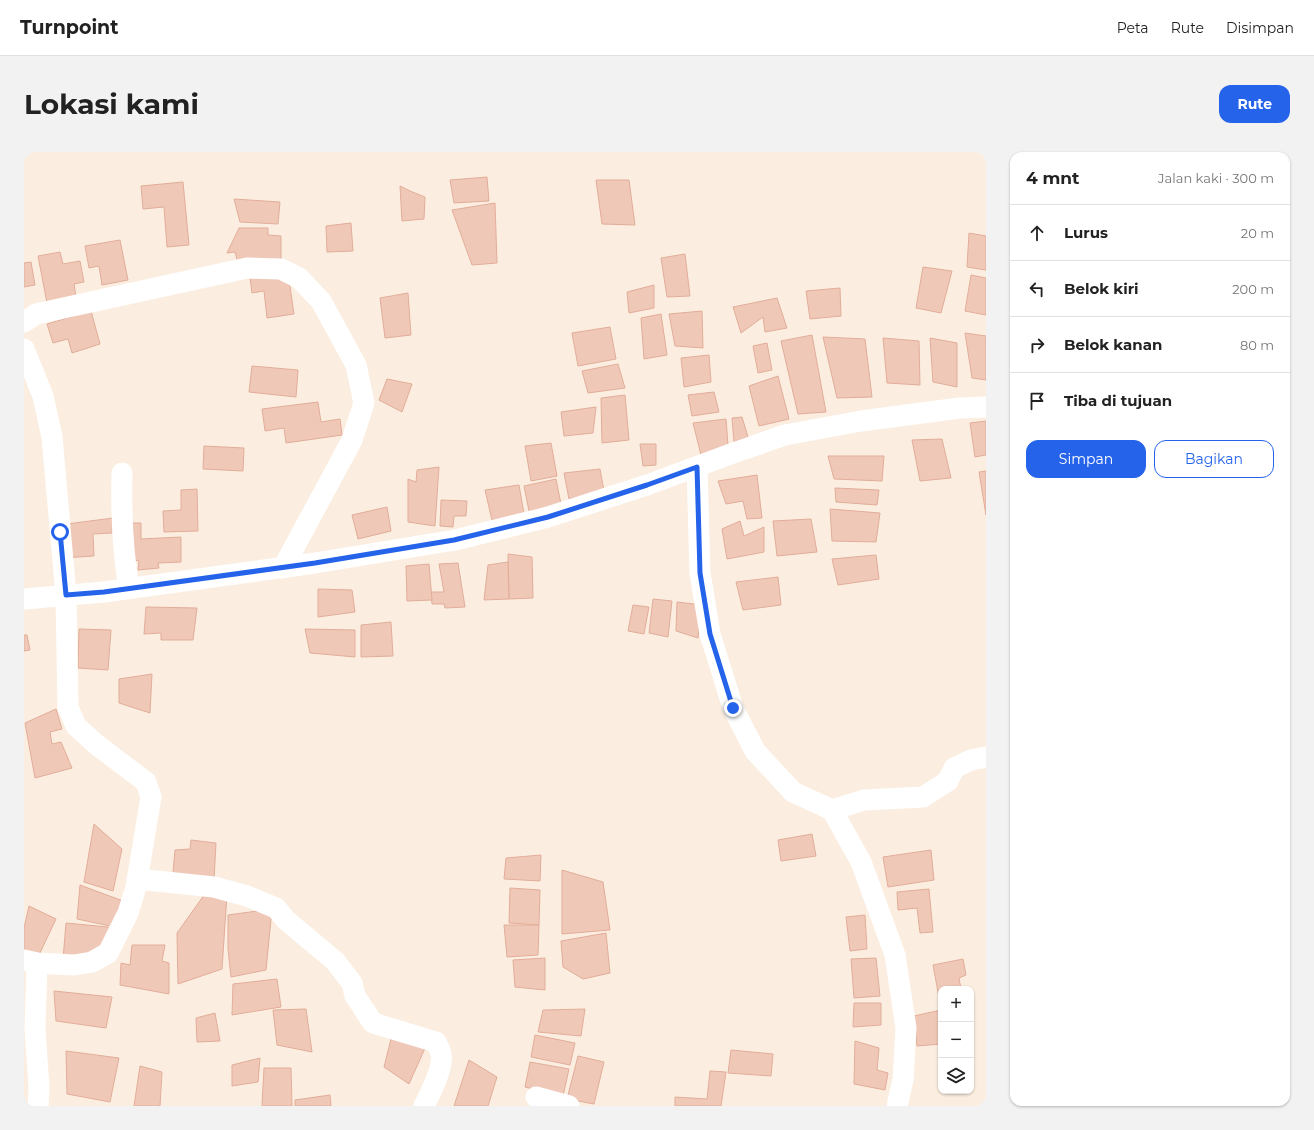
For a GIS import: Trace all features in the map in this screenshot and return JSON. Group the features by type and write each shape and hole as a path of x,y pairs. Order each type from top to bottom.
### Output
{"street":[{"path":"24,322 36,314 247,268 281,269 299,278 322,301 356,365 364,402 352,440 283,568"},
{"path":"24,349 43,396 52,437 66,595 68,707 76,726 97,745 146,782 151,797 137,879 128,913 108,953 92,962 74,965 30,962 39,1088 38,1106"},
{"path":"24,599 129,588 283,568 454,540 548,517 647,485 785,435 861,421 960,408 986,407"},
{"path":"697,467 700,573 710,634 733,708 755,751 793,792 832,810 861,862 895,955 906,1028 903,1080 897,1106"},
{"path":"122,474 121,518 124,558 129,588"},
{"path":"832,810 864,800 923,797 948,781 954,768 971,760 986,757"},
{"path":"137,879 214,887 247,896 276,908 286,920 335,961 352,983 355,996 373,1023 436,1042 442,1055 440,1067 424,1106"},
{"path":"536,1097 569,1106"}],"building":[{"path":"487,177 489,201 454,203 450,180"},
{"path":"596,180 629,180 635,225 602,224"},
{"path":"183,182 189,245 167,247 164,207 143,209 141,186"},
{"path":"400,186 425,197 424,219 402,221"},
{"path":"234,199 280,202 278,224 240,222"},
{"path":"495,203 497,263 472,265 452,210"},
{"path":"351,223 353,251 327,252 326,226"},
{"path":"239,228 268,228 268,235 281,236 281,263 238,263 235,252 227,253"},
{"path":"969,233 986,236 986,270 967,267"},
{"path":"120,240 128,280 102,285 99,266 89,268 85,246"},
{"path":"60,252 63,264 80,261 84,282 74,284 76,297 47,303 38,256"},
{"path":"685,254 690,296 667,297 661,258"},
{"path":"31,262 35,285 24,287 24,263"},
{"path":"923,267 952,271 941,313 916,308"},
{"path":"288,273 294,314 267,318 264,291 252,293 250,278"},
{"path":"971,275 986,278 986,315 965,311"},
{"path":"654,285 654,308 629,313 627,292"},
{"path":"840,288 841,316 810,319 806,291"},
{"path":"408,293 411,335 385,338 380,298"},
{"path":"777,298 787,328 765,332 763,317 741,333 733,307"},
{"path":"91,311 100,344 72,353 68,339 53,343 47,324"},
{"path":"702,311 703,348 675,346 669,314"},
{"path":"661,314 667,355 644,359 641,318"},
{"path":"610,327 616,359 578,366 572,333"},
{"path":"965,333 986,336 986,380 972,378"},
{"path":"812,335 826,412 798,414 781,341"},
{"path":"823,337 865,339 872,397 837,398"},
{"path":"883,338 919,341 920,385 887,383"},
{"path":"930,338 957,343 957,387 933,382"},
{"path":"767,343 772,370 758,373 753,346"},
{"path":"709,355 711,382 684,387 681,358"},
{"path":"618,364 625,388 588,393 582,371"},
{"path":"252,366 298,370 296,397 249,392"},
{"path":"778,376 789,419 759,426 749,386"},
{"path":"387,379 412,384 402,412 379,400"},
{"path":"714,392 719,412 692,416 688,395"},
{"path":"625,395 629,440 602,443 601,398"},
{"path":"318,402 321,422 340,419 342,435 286,443 284,428 265,431 262,409"},
{"path":"596,407 593,433 564,436 561,412"},
{"path":"742,417 748,437 734,442 732,418"},
{"path":"726,419 728,445 701,455 693,423"},
{"path":"986,421 986,455 975,457 970,423"},
{"path":"942,439 951,478 920,481 912,440"},
{"path":"551,443 557,476 531,481 525,446"},
{"path":"640,444 656,444 656,465 643,466"},
{"path":"204,446 244,448 243,471 203,469"},
{"path":"828,456 884,456 882,481 834,479"},
{"path":"439,467 435,526 408,522 408,479 416,482 417,470"},
{"path":"600,469 604,491 569,499 564,473"},
{"path":"986,471 986,515 979,472"},
{"path":"757,475 762,518 747,519 743,501 726,504 718,481"},
{"path":"556,479 561,504 529,511 524,486"},
{"path":"519,485 524,514 492,520 485,490"},
{"path":"835,488 879,490 877,505 836,502"},
{"path":"197,489 198,531 164,532 163,511 181,510 181,490"},
{"path":"441,500 467,501 466,516 454,516 453,527 440,526"},
{"path":"387,507 391,531 358,539 352,515"},
{"path":"830,509 880,513 876,542 832,541"},
{"path":"113,518 112,533 93,534 94,556 62,558 59,525"},
{"path":"811,519 817,552 777,556 773,521"},
{"path":"740,521 744,536 764,527 764,552 727,559 722,529"},
{"path":"125,523 141,523 141,539 181,537 181,562 158,563 159,568 138,570 139,561 124,558"},
{"path":"508,554 532,557 533,598 509,599"},
{"path":"876,555 879,579 838,585 832,559"},
{"path":"508,562 509,599 484,600 488,565"},
{"path":"458,563 465,607 445,608 444,604 432,604 431,592 444,592 439,564"},
{"path":"429,564 432,600 407,601 406,566"},
{"path":"778,577 781,605 743,610 736,582"},
{"path":"318,589 352,590 355,612 318,617"},
{"path":"653,599 672,601 668,637 649,633"},
{"path":"677,602 702,605 698,638 676,631"},
{"path":"633,605 649,607 644,634 628,631"},
{"path":"146,607 197,608 193,640 161,640 161,633 144,634"},
{"path":"391,622 393,656 361,657 361,625"},
{"path":"79,629 111,630 108,670 78,668"},
{"path":"305,629 355,630 355,657 310,653"},
{"path":"24,635 27,635 30,650 24,651"},
{"path":"152,674 150,713 119,703 119,679"},
{"path":"56,709 62,729 50,732 52,744 61,742 72,768 35,778 25,723"},
{"path":"94,824 122,849 113,891 84,882"},
{"path":"812,834 816,856 781,861 778,840"},
{"path":"191,840 216,843 214,880 173,873 175,850 190,849"},
{"path":"931,850 934,880 888,887 883,857"},
{"path":"541,855 540,881 504,879 506,858"},
{"path":"562,870 603,882 610,930 562,934"},
{"path":"80,885 123,901 115,927 77,919"},
{"path":"510,888 540,890 539,925 509,923"},
{"path":"929,889 933,932 920,933 917,908 898,910 897,892"},
{"path":"207,891 227,894 222,969 178,984 177,933"},
{"path":"29,906 56,919 39,955 24,951 24,928"},
{"path":"272,909 266,970 231,977 228,949 228,915"},
{"path":"865,915 867,949 850,951 846,917"},
{"path":"66,923 108,927 111,936 89,957 63,959"},
{"path":"504,925 539,925 538,955 507,957"},
{"path":"606,933 610,973 583,979 563,967 561,941"},
{"path":"132,945 165,945 162,961 169,963 169,994 120,985 121,963 130,965"},
{"path":"545,958 545,990 515,987 513,960"},
{"path":"876,958 880,996 854,998 851,959"},
{"path":"963,959 966,975 959,978 960,986 938,986 938,992 933,965"},
{"path":"277,979 281,1007 232,1015 233,984"},
{"path":"54,991 112,997 106,1028 56,1021"},
{"path":"854,1003 881,1003 881,1025 853,1027"},
{"path":"306,1009 312,1052 277,1045 273,1010"},
{"path":"585,1009 581,1036 538,1032 543,1010"},
{"path":"938,1011 938,1044 917,1046 914,1016"},
{"path":"215,1013 220,1041 197,1042 196,1018"},
{"path":"392,1035 426,1046 409,1084 384,1067"},
{"path":"535,1035 575,1043 570,1065 531,1057"},
{"path":"855,1041 879,1048 877,1070 888,1073 885,1090 854,1084"},
{"path":"731,1050 773,1054 771,1076 728,1073"},
{"path":"66,1051 119,1058 110,1102 67,1094"},
{"path":"578,1056 604,1062 594,1104 567,1099"},
{"path":"260,1058 258,1082 232,1086 232,1065"},
{"path":"469,1060 497,1077 488,1106 454,1106"},
{"path":"530,1062 569,1069 563,1096 525,1087"},
{"path":"140,1066 162,1072 160,1106 134,1106"},
{"path":"264,1068 291,1068 292,1106 262,1106"},
{"path":"710,1071 726,1072 721,1106 675,1106 675,1097 707,1099"},
{"path":"330,1095 331,1106 295,1106 295,1100"}],"route":[{"path":"60,532 66,595 104,592 315,563 454,540 548,517 697,467 697,521 700,573 710,634 733,708"}]}
